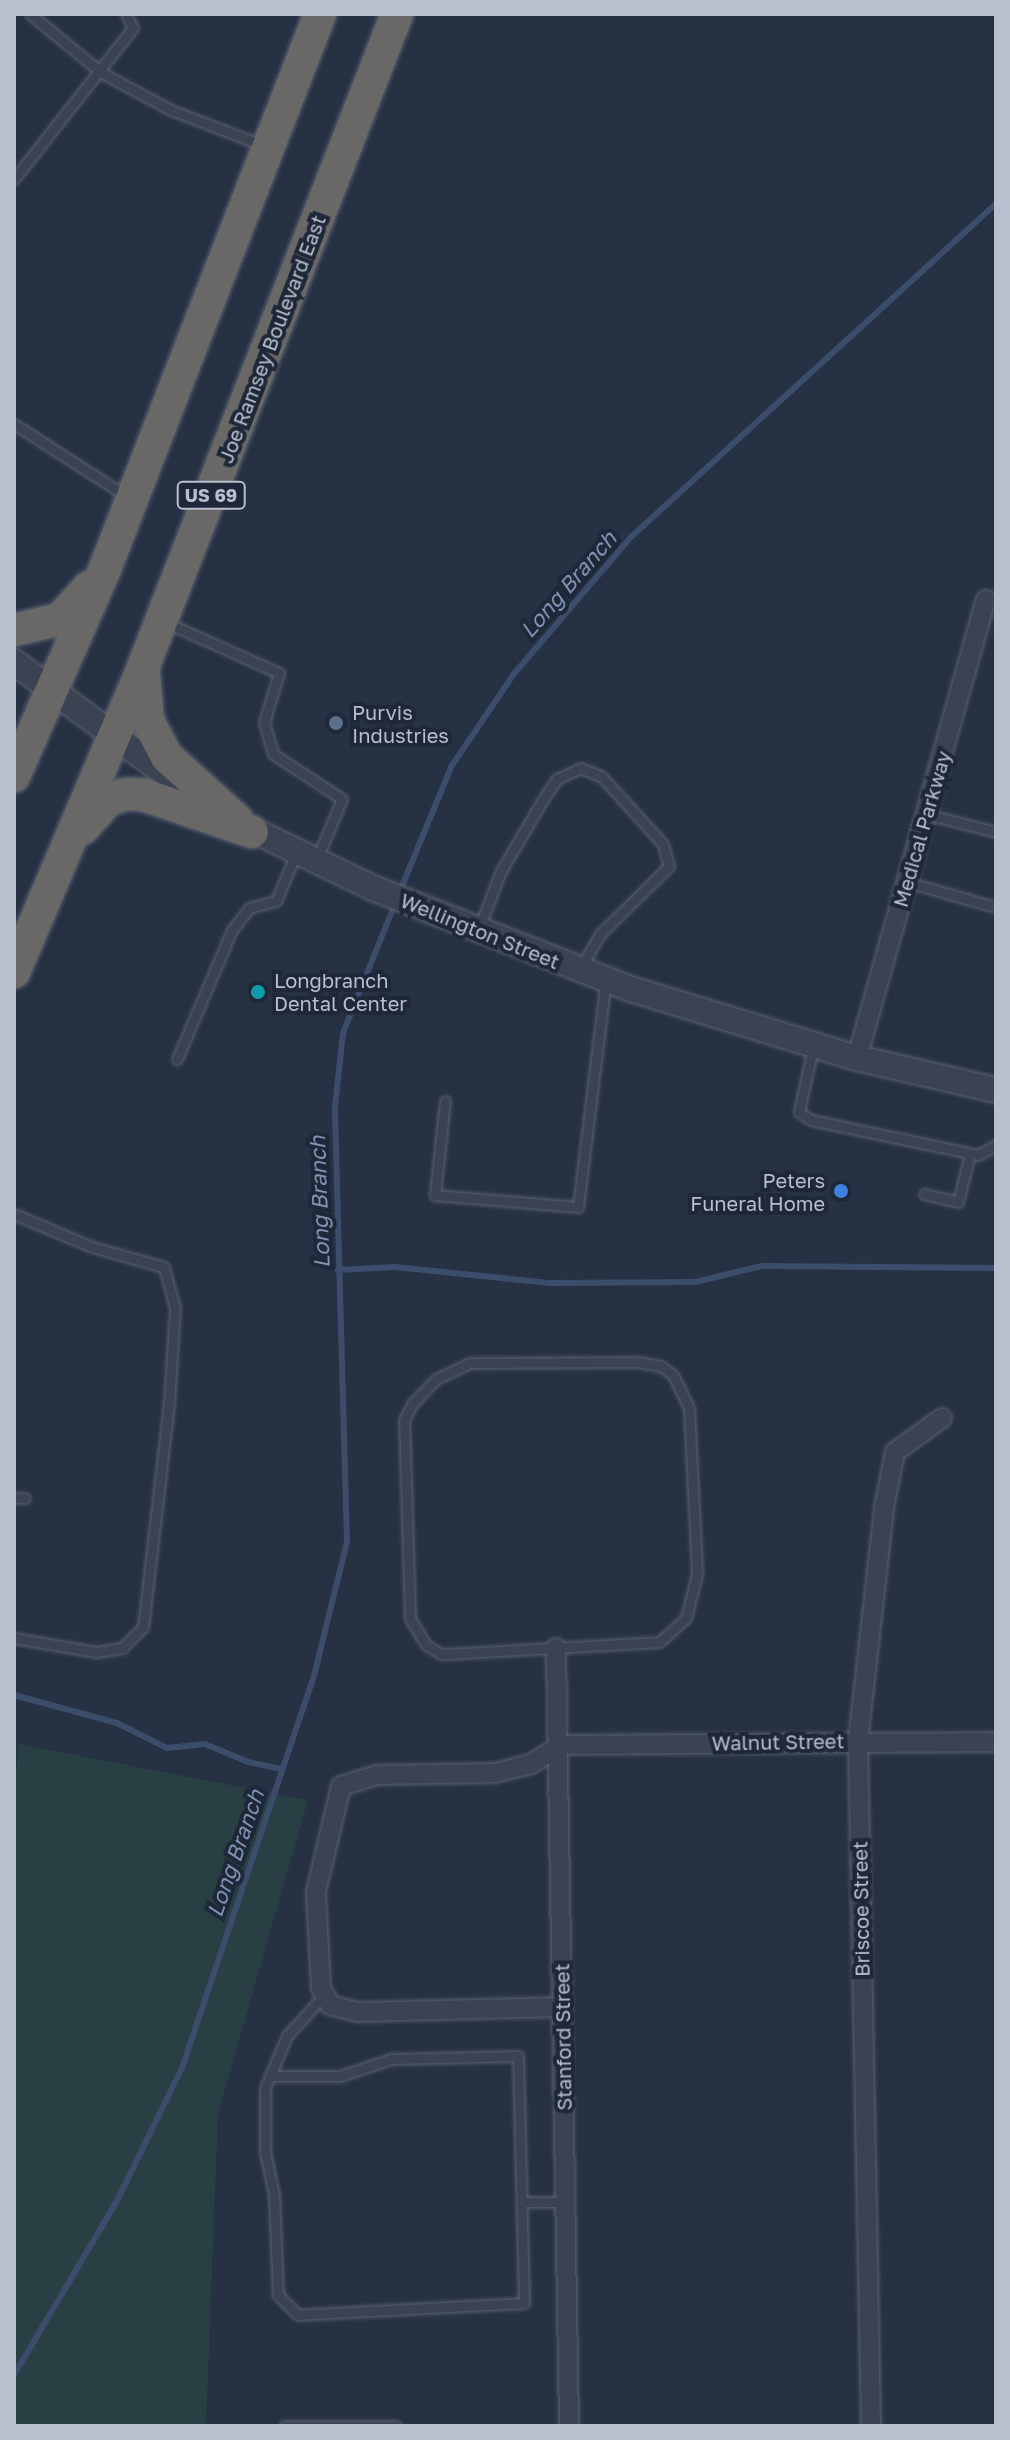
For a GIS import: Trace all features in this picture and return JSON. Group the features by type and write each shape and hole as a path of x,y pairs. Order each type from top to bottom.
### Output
{"highway":[{"path":"14,776 54,693 106,566 320,14"},
{"name":"Joe Ramsey Boulevard East","path":"14,972 52,875 115,738 162,621 397,14"},
{"path":"14,630 60,619 106,566"},
{"path":"144,665 142,701 167,757 252,832"},
{"path":"52,875 92,815 108,800 126,794 144,795 252,832"}],"street":[{"name":"Medical Parkway","path":"857,1058 986,600"},
{"name":"Wellington Street","path":"14,662 115,738 252,832 373,888 606,980 857,1058 996,1090"},
{"name":"Briscoe Street","path":"871,2426 858,1741 884,1508 895,1452 942,1418"},
{"name":"Stanford Street","path":"556,1648 561,1745 569,2426"},
{"name":"Walnut Street","path":"561,1745 996,1742"},
{"path":"561,1745 531,1764 495,1773 376,1775 341,1786 316,1892 324,1995 330,2005 358,2012 562,2007"}],"lane":[{"path":"30,14 102,73 171,110 270,148"},
{"path":"14,179 102,73 133,28 126,14"},
{"path":"14,424 132,500"},
{"path":"162,621 279,673 264,722 273,754 342,799 276,901 249,908 232,930 177,1059"},
{"path":"478,931 501,871 542,801 557,779 581,768 602,777 663,844 669,866 600,934 578,970"},
{"path":"926,814 996,832"},
{"path":"907,882 991,906"},
{"path":"445,1101 435,1195 578,1207 606,980"},
{"path":"814,1045 799,1112 811,1120 970,1154 978,1155 996,1145"},
{"path":"924,1194 958,1202 970,1154"},
{"path":"14,1214 92,1247 164,1267 175,1308 169,1403 143,1627 122,1648 96,1652 14,1638"},
{"path":"471,1363 661,1366 683,1390 689,1408 697,1574 686,1618 659,1642 556,1648 441,1654 416,1632 410,1618 404,1420 436,1379 471,1363"},
{"path":"270,2076 340,2076 391,2059 518,2056 524,2303 298,2315 278,2295 274,2195 265,2152 265,2088 270,2076 287,2036 324,1995"},
{"path":"523,2202 565,2202"},
{"path":"285,2426 396,2426"}],"green space":[{"path":"19,1744 308,1800 218,2114 206,2426 14,2426 14,1791"}],"waterway":[{"name":"Long Branch","path":"400,891 451,767 513,675 631,537 996,204"},
{"name":"Long Branch","path":"14,2375 117,2201 182,2068 314,1676 347,1542 335,1107 343,1033 396,901"},
{"path":"338,1270 395,1267 551,1283 695,1282 762,1266 996,1268"},
{"path":"14,1695 117,1723 167,1748 205,1744 248,1762 281,1769"}],"place":[{"name":"Purvis Industries","path":"336,723"},
{"name":"Longbranch Dental Center","path":"258,992"},
{"name":"Peters Funeral Home","path":"841,1191"}]}
